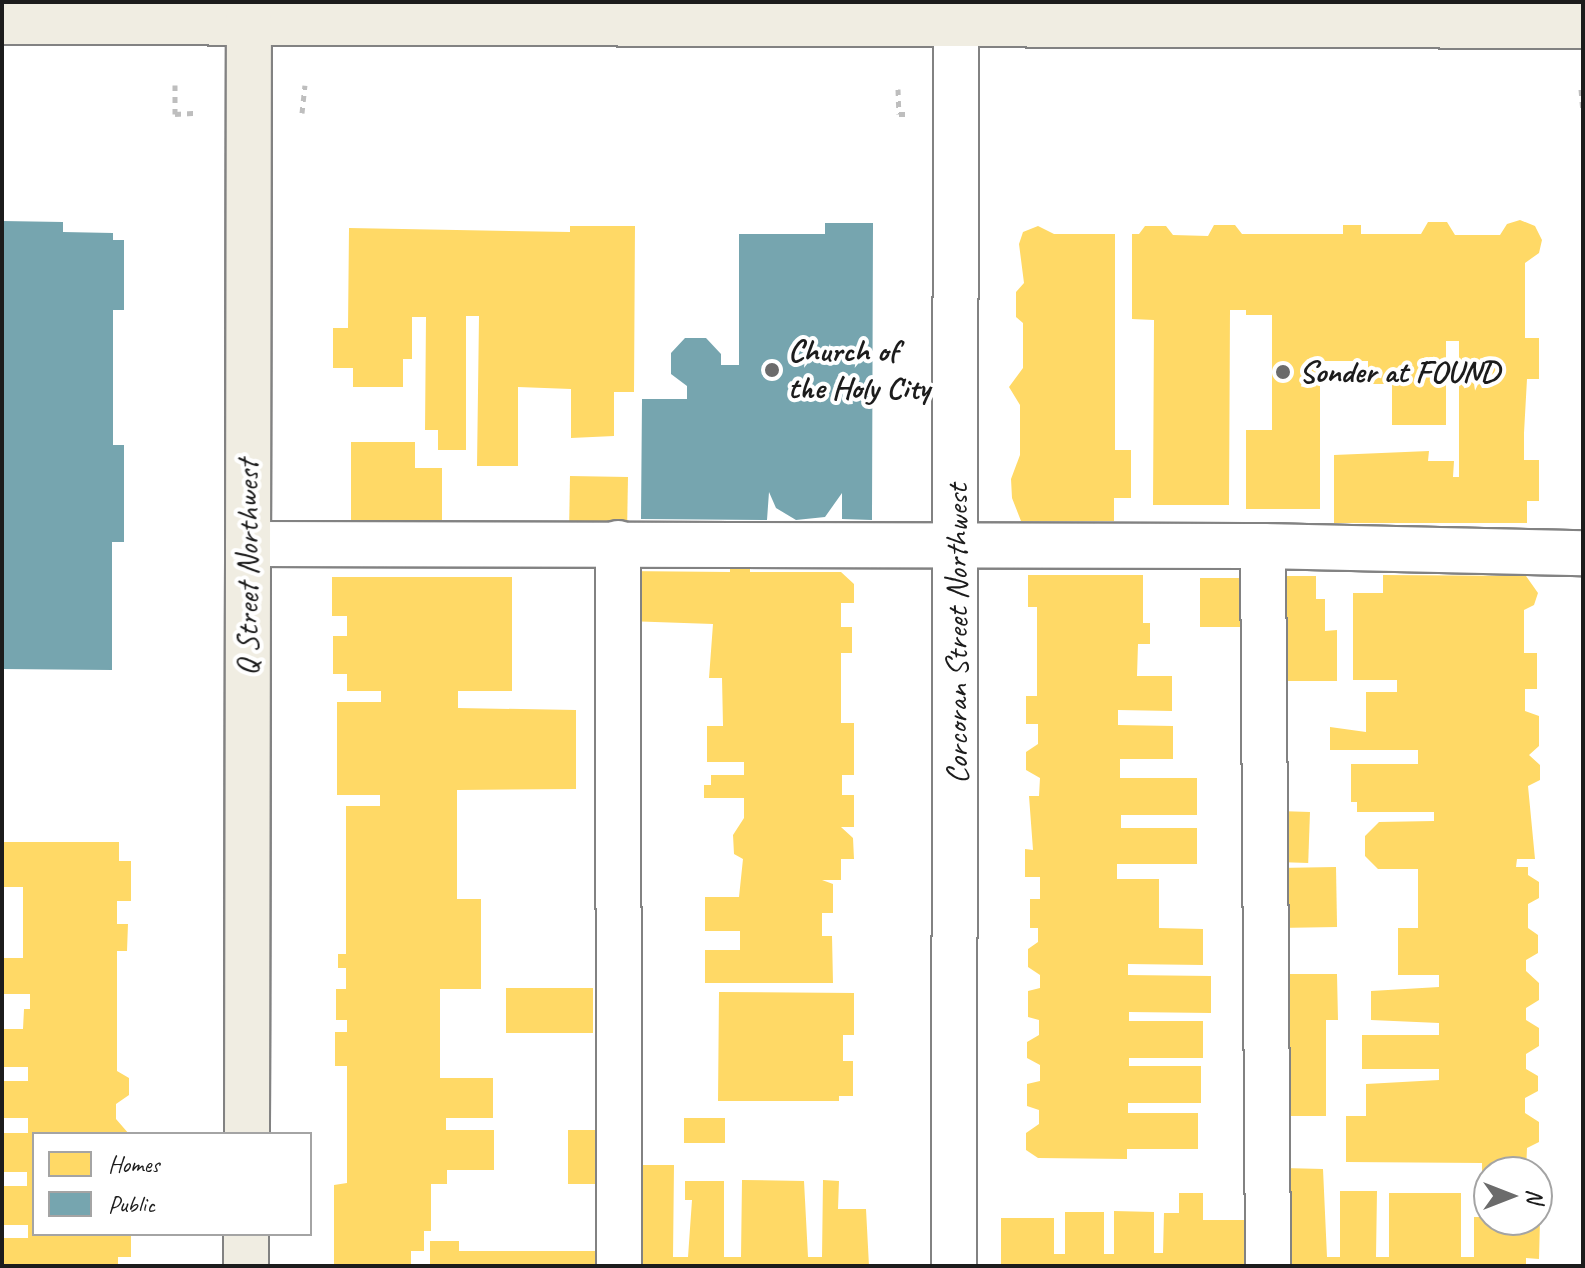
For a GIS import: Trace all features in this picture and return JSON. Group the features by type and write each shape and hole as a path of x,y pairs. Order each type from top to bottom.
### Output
{"main road":[{"path":"2,22 248,13 1086,13 1583,26"},
{"name":"Q Street Northwest","path":"247,1132 248,13"},
{"path":"246,1236 246,1266"}],"street":[{"name":"Corcoran Street Northwest","path":"954,1266 958,545 956,14"},
{"path":"618,543 619,1266"},
{"path":"248,544 1263,546 1583,553"},
{"path":"1263,546 1268,1266"}],"path":[{"path":"175,85 175,114 198,113"},
{"path":"305,85 305,113"},
{"path":"898,89 899,114"},
{"path":"1581,89 1583,113"}],"building: Homes":[{"path":"1520,220 1535,226 1542,240 1539,253 1525,263 1525,338 1539,338 1539,379 1527,379 1524,460 1539,460 1539,501 1527,501 1527,523 1334,523 1334,455 1429,451 1428,461 1454,461 1453,477 1459,477 1459,341 1446,341 1446,425 1392,425 1392,384 1368,384 1368,361 1320,361 1320,509 1246,509 1246,430 1272,430 1272,315 1246,315 1246,310 1230,310 1229,505 1153,505 1154,320 1132,319 1132,234 1139,234 1145,226 1166,226 1173,235 1208,236 1214,225 1235,225 1242,234 1343,234 1343,225 1361,225 1361,234 1421,234 1428,222 1447,222 1455,235 1500,235 1507,224"},
{"path":"570,226 635,226 634,392 614,392 614,436 571,438 571,389 518,387 518,466 477,466 479,316 466,316 466,450 438,450 438,430 425,430 426,317 412,317 412,359 403,359 403,387 353,387 353,368 333,368 333,328 348,328 349,228 570,232"},
{"path":"1038,226 1054,234 1115,234 1115,450 1131,450 1131,498 1114,498 1114,521 1021,521 1012,498 1011,479 1020,455 1020,405 1009,387 1023,368 1023,323 1016,317 1016,292 1024,283 1019,244 1023,232"},
{"path":"351,442 415,442 415,468 442,468 442,520 351,523"},
{"path":"570,476 628,477 627,522 569,521"},
{"path":"730,564 750,564 750,572 841,572 854,584 854,603 841,603 841,627 852,627 852,653 841,653 841,723 854,723 854,775 842,775 842,795 854,795 854,827 841,827 853,838 854,859 841,859 841,880 822,880 833,884 833,913 822,913 822,936 832,936 833,983 705,983 705,950 740,950 740,931 705,931 705,897 739,897 743,859 734,854 733,835 744,818 744,798 704,798 704,785 711,785 711,775 744,775 744,762 707,762 707,726 723,726 722,678 709,678 713,624 626,621 622,571 730,572"},
{"path":"1028,575 1143,575 1143,623 1150,623 1150,644 1138,644 1137,676 1172,676 1172,711 1118,710 1118,725 1173,726 1173,759 1120,759 1120,778 1197,778 1197,815 1121,815 1121,828 1197,828 1197,864 1117,864 1117,879 1159,879 1159,928 1203,929 1203,965 1128,964 1128,975 1211,976 1211,1013 1129,1012 1129,1021 1203,1021 1203,1058 1129,1058 1129,1066 1201,1066 1201,1103 1128,1103 1128,1113 1198,1113 1198,1149 1127,1149 1127,1159 1038,1158 1026,1150 1026,1133 1039,1124 1039,1110 1027,1106 1027,1084 1040,1081 1040,1065 1027,1058 1027,1042 1039,1035 1039,1020 1028,1017 1028,991 1040,988 1040,975 1028,967 1028,949 1038,942 1038,928 1030,928 1030,899 1040,899 1040,877 1025,877 1025,849 1033,850 1029,796 1039,796 1040,778 1026,770 1026,752 1038,744 1038,724 1026,724 1026,696 1037,696 1037,607 1028,607"},
{"path":"1383,575 1526,576 1538,593 1534,605 1524,610 1524,653 1537,653 1537,689 1525,689 1525,711 1539,716 1539,746 1529,755 1540,765 1540,780 1528,786 1535,859 1517,859 1516,867 1528,867 1528,875 1539,882 1539,898 1528,904 1528,928 1538,935 1538,953 1526,960 1526,971 1539,983 1539,1000 1526,1008 1526,1020 1539,1028 1539,1046 1526,1054 1526,1069 1538,1076 1538,1091 1525,1098 1525,1113 1539,1122 1539,1142 1527,1148 1527,1156 1473,1156 1473,1163 1346,1162 1346,1116 1366,1116 1366,1084 1439,1080 1439,1069 1362,1069 1362,1035 1439,1035 1439,1023 1371,1020 1371,991 1439,987 1439,975 1398,975 1398,928 1418,928 1418,869 1378,869 1365,856 1365,836 1379,822 1434,821 1434,812 1357,812 1357,802 1351,802 1351,764 1418,764 1418,750 1330,750 1330,727 1366,732 1366,692 1397,692 1397,680 1353,680 1353,593 1383,593"},
{"path":"1276,576 1316,576 1316,599 1325,599 1325,631 1337,630 1337,681 1285,681"},
{"path":"332,577 512,577 512,691 458,691 458,708 576,710 576,789 457,790 457,899 481,899 481,989 440,989 440,1078 493,1078 493,1118 446,1118 446,1130 494,1130 494,1170 447,1170 447,1184 431,1184 431,1231 424,1231 424,1251 411,1251 411,1266 334,1266 334,1185 347,1183 347,1066 335,1066 335,1032 347,1032 347,1020 336,1020 336,989 346,989 346,968 338,968 338,954 346,954 346,806 380,806 380,795 337,795 337,702 381,702 381,691 347,691 347,674 333,674 333,636 347,636 347,616 332,616"},
{"path":"1200,578 1248,578 1248,627 1200,627"},
{"path":"1279,811 1310,812 1308,863 1277,862"},
{"path":"2,842 119,842 119,861 131,861 131,901 117,901 117,924 128,924 127,951 117,951 117,1071 129,1078 129,1095 116,1104 116,1119 127,1132 32,1132 32,1236 131,1236 131,1257 118,1257 118,1266 2,1266 2,1238 28,1238 28,1225 2,1225 2,1186 27,1186 27,1172 2,1172 2,1133 28,1133 28,1118 2,1118 2,1081 28,1081 28,1067 2,1067 2,1029 23,1029 24,1009 30,1009 30,994 2,994 2,958 23,958 23,887 2,887"},
{"path":"1336,867 1337,927 1278,928 1277,868"},
{"path":"1284,974 1337,974 1338,1020 1326,1020 1326,1116 1277,1116"},
{"path":"506,988 593,988 593,1033 506,1033"},
{"path":"719,992 854,993 854,1035 843,1035 843,1061 853,1061 853,1096 839,1096 839,1101 718,1101"},
{"path":"684,1118 725,1118 725,1143 684,1143"},
{"path":"568,1130 596,1130 596,1184 568,1184"},
{"path":"638,1165 674,1165 673,1257 688,1257 692,1200 685,1200 685,1181 724,1181 724,1257 741,1257 742,1180 804,1181 808,1257 822,1257 823,1180 839,1181 838,1209 866,1209 869,1266 624,1266"},
{"path":"1284,1168 1323,1169 1327,1257 1340,1257 1340,1191 1377,1191 1376,1257 1389,1257 1389,1193 1461,1193 1461,1257 1474,1257 1474,1236 1540,1236 1539,1259 1526,1258 1526,1266 1274,1266 1274,1230 1291,1230 1291,1215 1283,1211"},
{"path":"1179,1193 1203,1193 1203,1220 1249,1220 1248,1266 1001,1266 1001,1218 1054,1218 1054,1254 1065,1254 1065,1212 1104,1212 1104,1254 1114,1254 1114,1211 1154,1212 1154,1253 1163,1253 1164,1213 1179,1213"},
{"path":"430,1241 459,1241 459,1251 596,1251 597,1266 430,1266"}],"building: Public":[{"path":"2,221 63,222 63,232 113,233 113,240 124,240 124,310 113,310 113,445 124,445 124,542 112,542 112,670 2,669"},
{"name":"Church of the Holy City","path":"825,223 873,223 872,520 842,519 842,493 825,517 796,520 776,508 769,492 767,520 641,519 642,399 687,399 687,386 671,374 671,353 685,338 706,338 721,354 721,365 739,365 739,234 825,234"}],"place":[{"name":"Church of the Holy City","path":"772,370"},
{"name":"Sonder at FOUND","path":"1283,372"}]}
